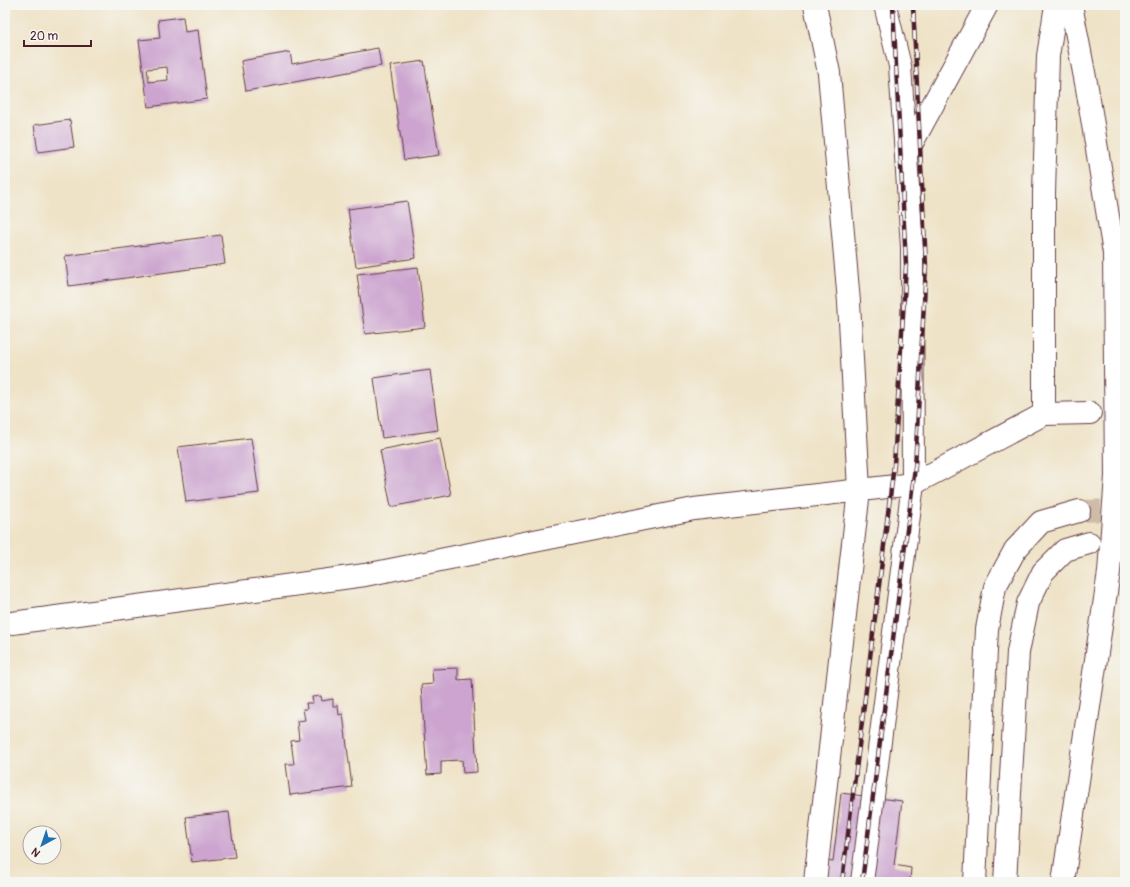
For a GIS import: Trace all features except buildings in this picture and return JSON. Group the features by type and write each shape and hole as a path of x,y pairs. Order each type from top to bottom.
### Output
{"street":[{"path":"815,5 829,73 849,302 859,490 815,882"},
{"path":"862,882 913,484 912,247 900,66 886,5"},
{"path":"906,154 987,5"},
{"path":"1044,414 1044,193 1048,56 1056,5"},
{"path":"1063,882 1109,572 1116,476 1114,253 1087,88 1071,5"},
{"path":"5,624 365,575 694,509 913,484 1044,414 1090,413"},
{"path":"975,882 987,629 995,587 1015,550 1041,522 1080,511"},
{"path":"1005,882 1018,652 1028,603 1043,572 1065,550 1089,543"}],"tunnel":[{"path":"1079,511 1125,510"}],"railway":[{"path":"842,882 894,465 906,265 893,5"},
{"path":"862,882 915,467 926,266 913,5"}]}
